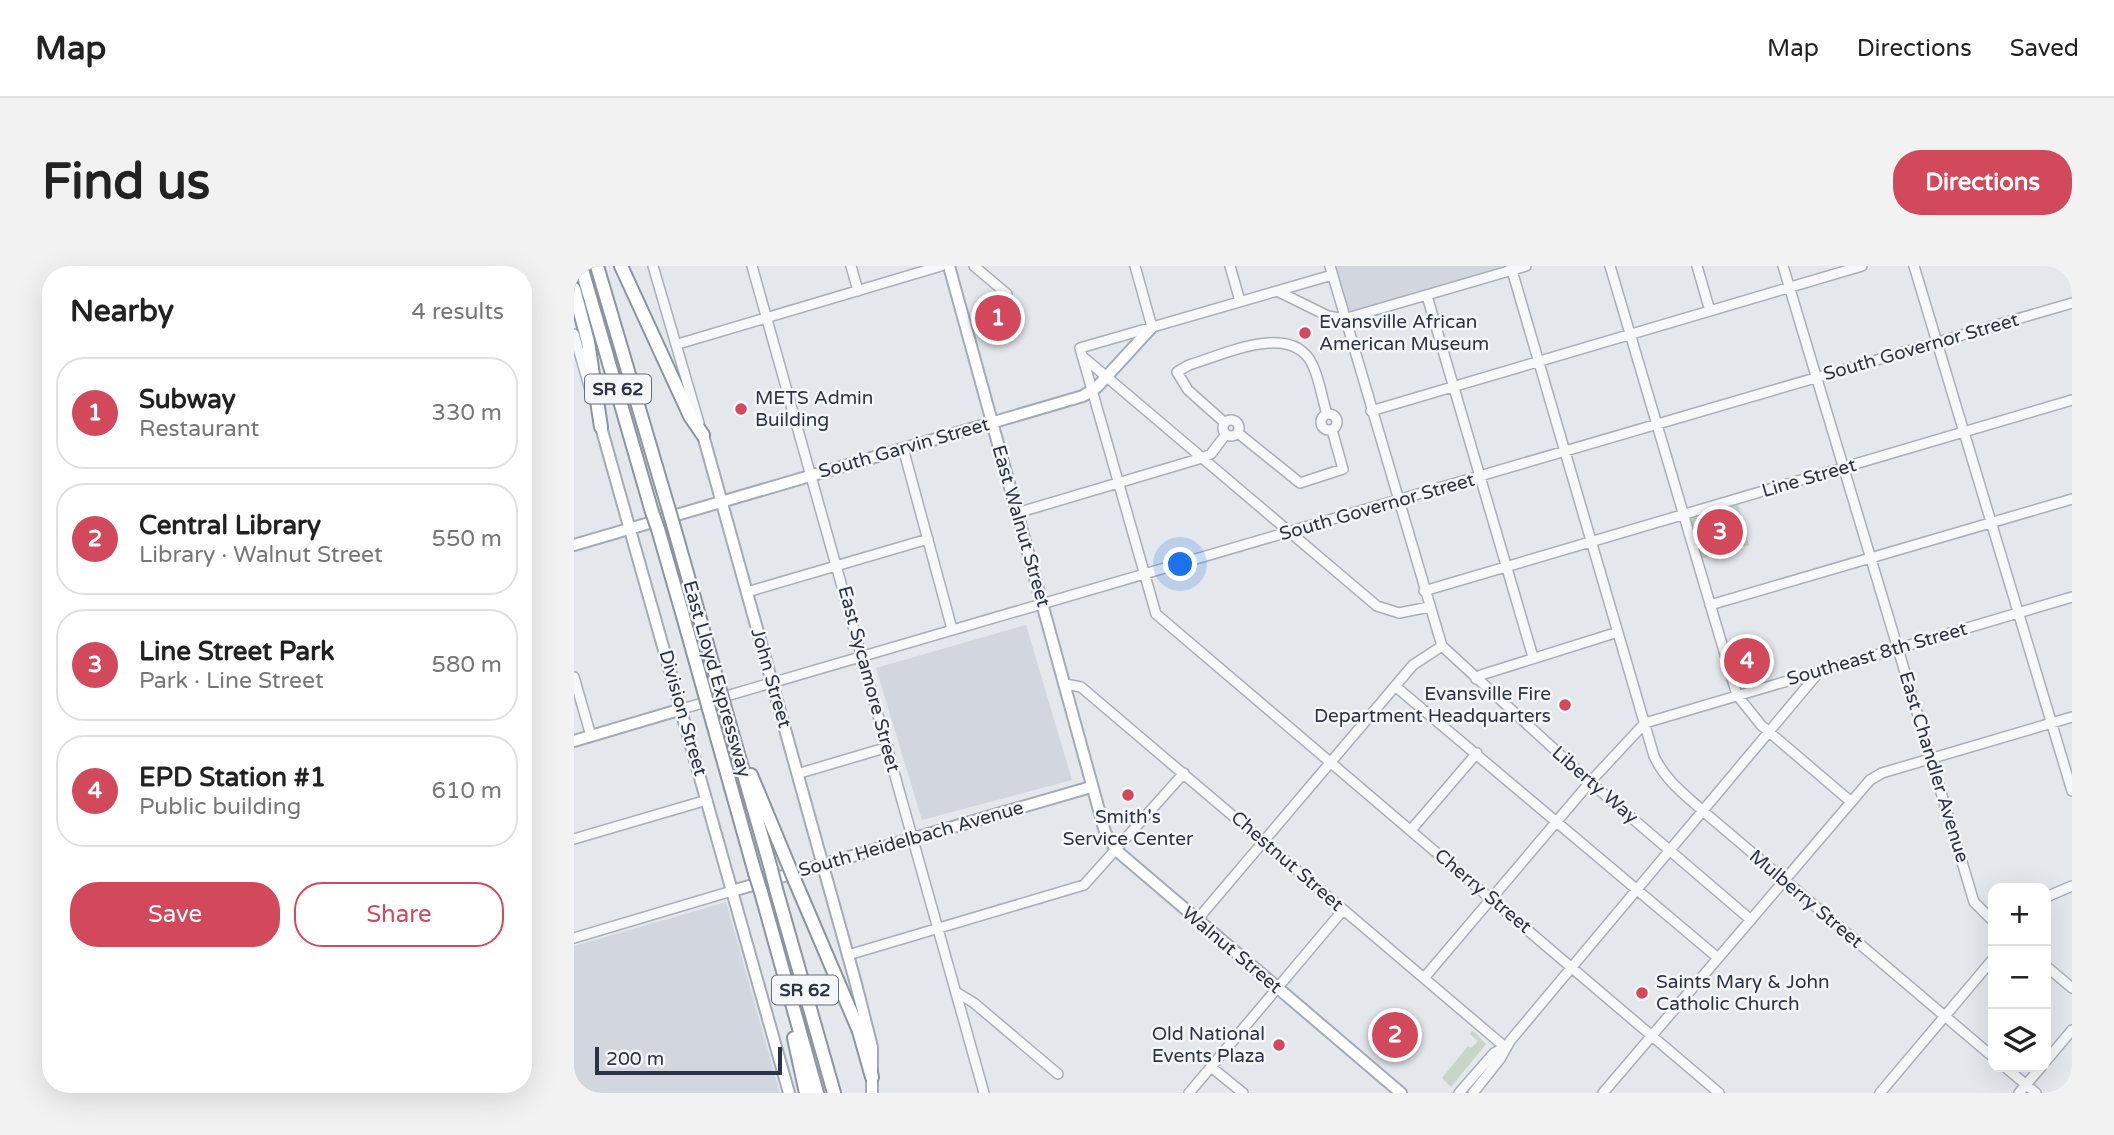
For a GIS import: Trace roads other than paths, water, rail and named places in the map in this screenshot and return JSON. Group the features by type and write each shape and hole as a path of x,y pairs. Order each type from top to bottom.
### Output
{"highway":[{"name":"East Lloyd Expressway","path":"581,266 817,1093"},
{"name":"East Lloyd Expressway","path":"597,266 834,1093"},
{"path":"621,266 690,416 703,435"},
{"path":"574,289 588,342 601,427"},
{"path":"725,711 859,1031 872,1077"},
{"path":"782,969 806,1093"}],"main road":[{"name":"East Walnut Street","path":"949,266 1091,787"},
{"name":"South Garvin Street","path":"574,545 1091,391 1152,327"},
{"name":"Division Street","path":"601,427 789,1093"},
{"name":"John Street","path":"703,435 872,1047 872,1093"},
{"path":"574,741 682,709"},
{"name":"South Heidelbach Avenue","path":"732,891 1091,787"},
{"name":"Walnut Street","path":"1091,787 1105,832 1116,850 1401,1093"}],"street":[{"name":"John Street","path":"653,266 703,435"},
{"name":"East Sycamore Street","path":"752,266 984,1093"},
{"path":"851,266 858,291"},
{"path":"678,344 941,266"},
{"path":"1135,266 1152,327"},
{"path":"1230,266 1240,301"},
{"path":"1277,291 1328,316 1344,319 1427,296 1511,268 1526,266"},
{"path":"1610,266 1737,695 1770,733 1850,801"},
{"path":"1697,266 1710,311"},
{"name":"East Chandler Avenue","path":"1783,266 1976,906 1988,917"},
{"path":"1371,411 1862,266"},
{"path":"1914,266 2072,791"},
{"path":"978,267 1007,294"},
{"name":"Mulberry Street","path":"1511,268 1660,769 1704,812 1783,881 1988,1053"},
{"path":"1197,920 1413,664 1442,646 1331,271 1277,291 1080,348 1082,356 1106,377 1377,606 1399,613 1429,607"},
{"path":"1427,296 1532,657"},
{"name":"South Governor Street","path":"682,709 2072,303"},
{"name":"Division Street","path":"574,334 601,427"},
{"path":"1271,341 1288,344 1308,358 1327,414 1337,419 1332,430 1343,469 1300,483 1238,433 1237,421 1225,423 1188,390 1177,372 1189,365 1271,341"},
{"name":"Cherry Street","path":"1082,356 1142,575 1156,614 1719,1093"},
{"name":"Line Street","path":"1424,591 2072,400"},
{"path":"1225,423 1223,429 1226,434 1232,436 1238,433"},
{"path":"1017,513 1202,458 1210,454 1226,434"},
{"path":"903,448 952,629"},
{"path":"1710,605 2072,499"},
{"path":"747,592 928,539"},
{"name":"Southeast 8th Street","path":"1645,723 2072,597"},
{"path":"1476,679 1481,674 1532,657 1618,632"},
{"name":"Liberty Way","path":"1442,646 1591,781 1751,919"},
{"path":"1473,1093 1500,1059 1505,1047 1820,671"},
{"path":"574,677 590,736"},
{"name":"Chestnut Street","path":"1065,684 1080,687 1505,1047"},
{"path":"1395,686 1718,958"},
{"path":"1602,1093 1850,801 1874,777 2072,717"},
{"path":"1424,978 1591,781 1645,723"},
{"path":"797,774 888,747"},
{"path":"1411,830 1477,753"},
{"path":"848,955 1084,885 1184,773"},
{"path":"574,839 707,800"},
{"path":"2051,895 2072,886"},
{"path":"574,938 732,891"},
{"path":"1189,1093 1343,910"},
{"path":"1880,1093 1988,965"},
{"path":"2051,970 2072,988"},
{"path":"956,992 974,1003 1058,1074"},
{"path":"2051,1055 2072,1030"},
{"path":"1460,1093 1494,1053 1505,1047"},
{"path":"1211,1067 1243,1093"},
{"path":"2011,1072 2036,1093"},
{"path":"2019,1093 2037,1072"}],"place":[{"name":"Subway","path":"998,318"},
{"name":"Evansville African American Museum","path":"1305,333"},
{"name":"METS Admin Building","path":"741,409"},
{"name":"Line Street Park","path":"1720,532"},
{"name":"EPD Station #1","path":"1747,661"},
{"name":"Evansville Fire Department Headquarters","path":"1565,705"},
{"name":"Smith's Service Center","path":"1128,795"},
{"name":"Saints Mary & John Catholic Church","path":"1642,993"},
{"name":"Central Library","path":"1395,1035"},
{"name":"Old National Events Plaza","path":"1279,1045"}]}
